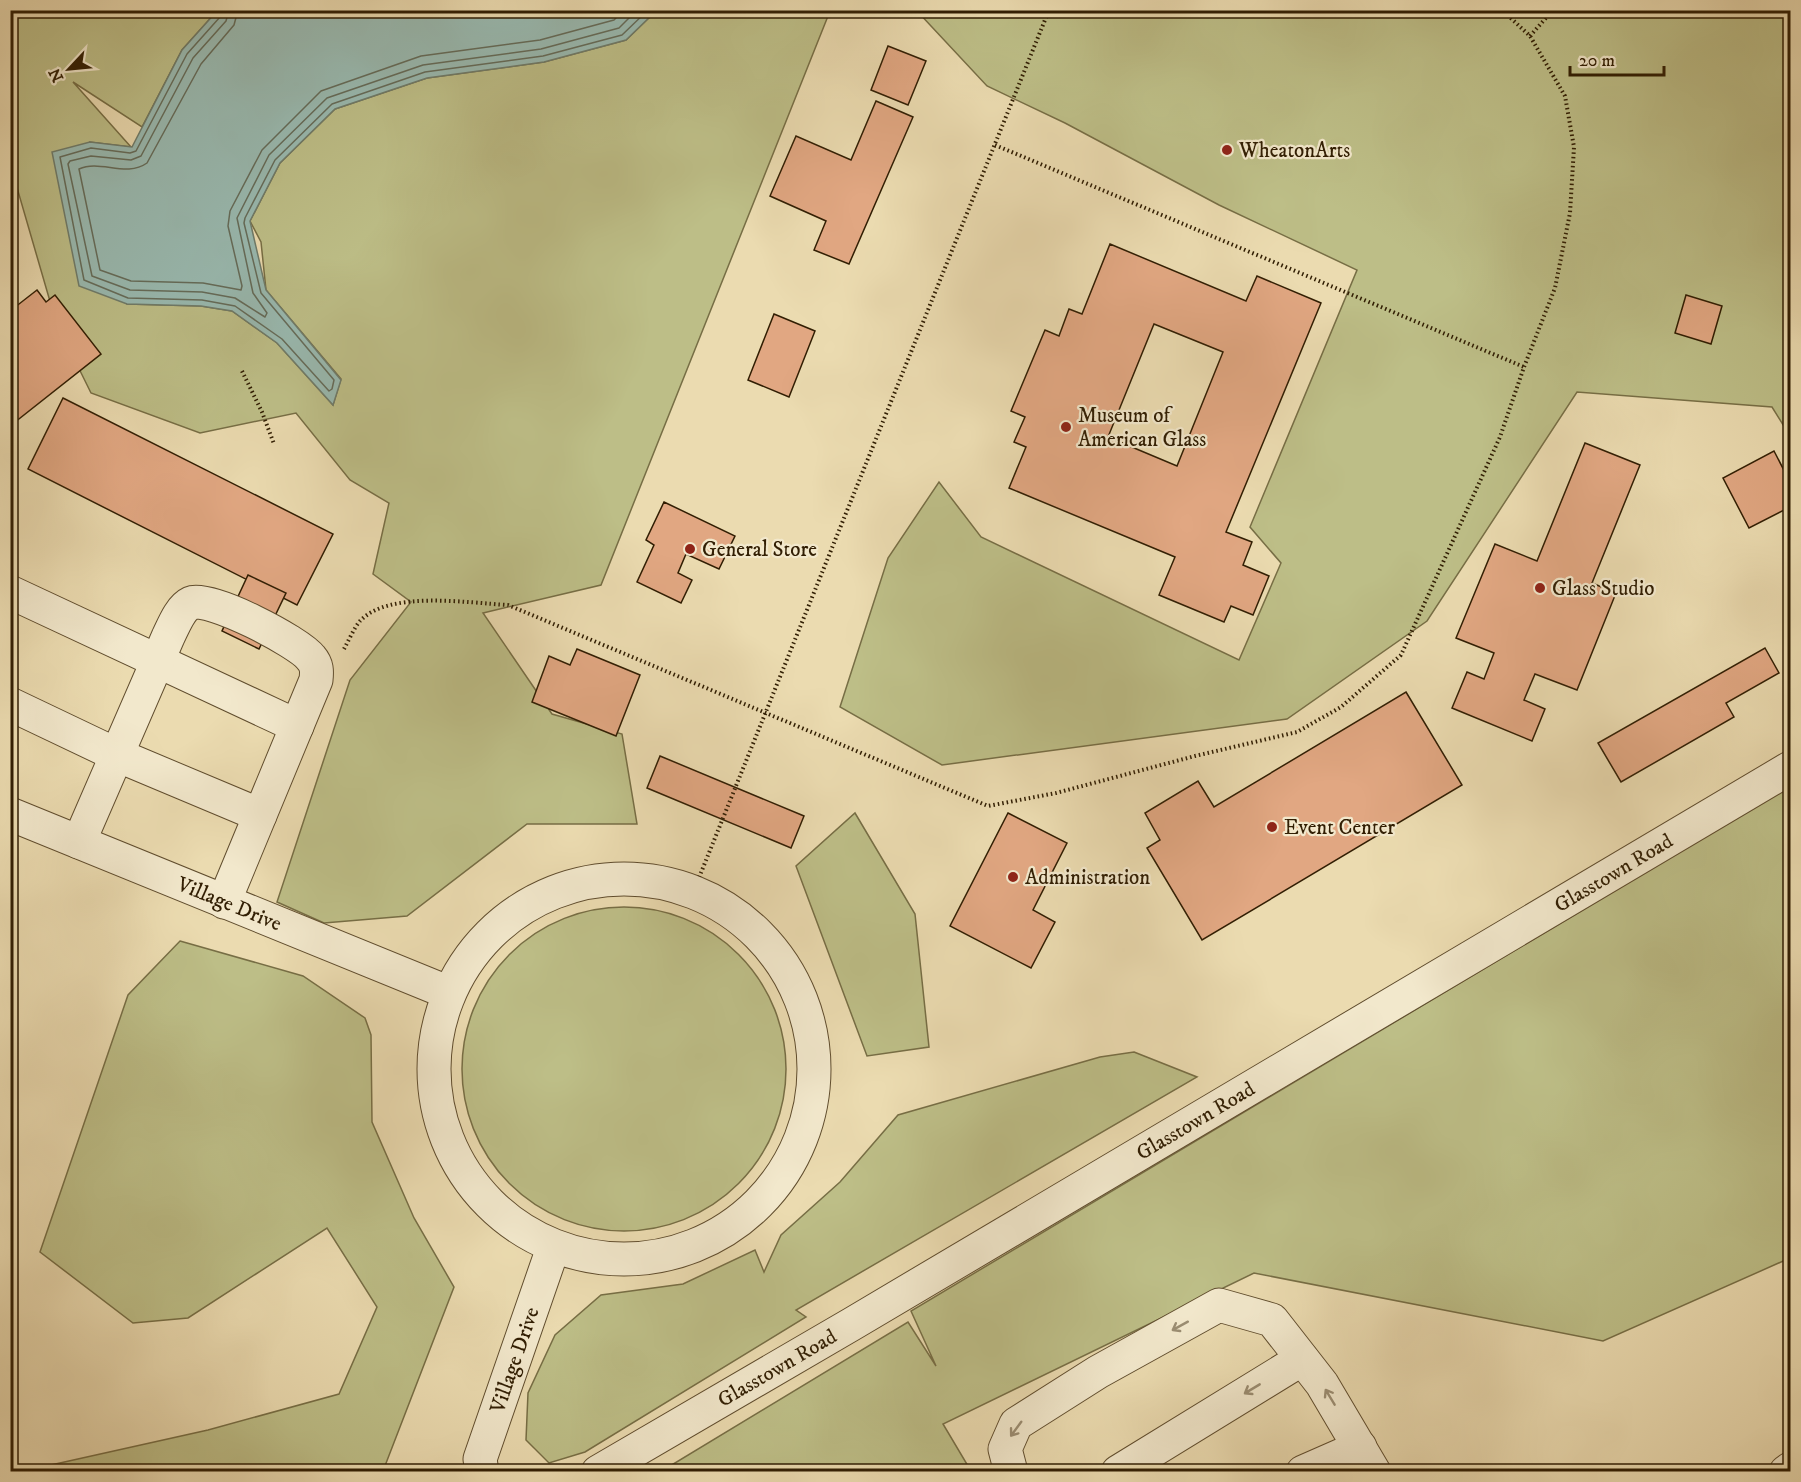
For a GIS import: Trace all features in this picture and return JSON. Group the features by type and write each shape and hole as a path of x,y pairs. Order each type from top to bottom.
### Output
{"street":[{"path":"10,592 297,726"},
{"path":"79,843 168,638 186,606 192,602 198,602 228,610 268,629 302,649 316,665 316,680 224,902"},
{"path":"10,704 117,755 260,815"},
{"name":"Glasstown Road","path":"598,1472 1791,768"},
{"name":"Village Drive","path":"10,814 447,992"},
{"path":"621,876 694,890 763,937 804,1002 816,1075 799,1149 761,1204 691,1250 619,1262 553,1248 489,1207 445,1141 432,1064 447,992 478,943 543,894 621,876"},
{"name":"Village Drive","path":"482,1472 480,1460 553,1248"},
{"path":"1011,1472 1005,1449 1016,1424 1098,1372 1219,1305 1272,1320 1322,1384 1367,1459 1303,1472"},
{"path":"1118,1472 1302,1359"},
{"path":"1786,1472 1791,1469"}],"path":[{"path":"694,890 1049,10"},
{"path":"316,665 337,660 360,622 375,609 393,603 438,601 508,605 987,806 1056,793 1297,732 1341,707 1401,656 1500,437 1524,366 1555,288 1570,213 1574,147 1565,96 1530,36 1502,10"},
{"path":"1530,36 1553,10"},
{"path":"995,145 1524,366"},
{"path":"242,371 262,412 274,444"}],"green space":[{"path":"11,11 217,11 182,50 142,127 73,82 131,147 90,142 127,304 201,306 232,311 277,343 333,405 341,379 266,290 261,242 250,221 280,163 335,109 427,78 544,62 626,40 656,11 830,11 601,585 483,613 552,714 622,734 637,824 527,824 407,916 324,923 277,902 350,680 411,602 373,574 389,503 350,480 296,413 200,433 91,393 56,322 11,167"},
{"path":"917,11 1790,11 1790,436 1772,407 1577,392 1427,621 1287,719 942,765 840,707 888,558 939,482 981,537 1239,660 1281,563 1250,527 1357,270 1219,205 1065,123 987,86"},
{"path":"1790,786 1790,1258 1603,1341 1254,1273 943,1424 971,1471 660,1472 908,1322 936,1366 911,1311"},
{"path":"855,813 915,914 929,1047 867,1056 796,866"},
{"path":"624,907 656,910 700,926 727,944 749,966 767,993 779,1022 786,1069 783,1101 767,1145 749,1172 727,1194 700,1212 671,1224 624,1231 592,1228 548,1212 521,1194 499,1172 481,1145 469,1116 462,1069 465,1037 481,993 499,966 521,944 548,926 577,914"},
{"path":"180,941 303,976 365,1018 371,1035 372,1122 414,1218 454,1287 383,1471 24,1471 208,1430 339,1394 377,1307 327,1228 188,1318 133,1323 40,1252 128,995"},
{"path":"1134,1052 1197,1077 796,1310 806,1317 585,1452 549,1463 526,1440 528,1393 555,1335 601,1295 683,1284 755,1250 764,1272 781,1235 840,1182 898,1115 1100,1057"}],"water":[{"path":"217,11 656,11 626,40 544,62 427,78 335,109 280,163 250,221 266,290 341,380 333,405 277,343 232,311 201,306 127,304 79,286 52,152 90,142 132,147 182,50"}],"building":[{"path":"888,46 926,61 908,105 871,90"},
{"path":"876,101 913,117 849,264 814,250 826,221 770,196 796,136 851,160"},
{"name":"Museum of American Glass","path":"1110,244 1246,301 1257,276 1321,303 1226,532 1252,542 1243,565 1269,576 1253,615 1231,606 1224,622 1159,595 1175,557 1009,488 1026,447 1014,442 1025,417 1011,411 1045,330 1059,336 1069,309 1082,314","holes":["1154,324 1223,352 1177,466 1108,437"]},
{"path":"37,290 46,302 55,295 101,354 10,426 10,311"},
{"path":"1686,295 1722,306 1711,344 1675,333"},
{"path":"774,314 815,331 789,397 748,380"},
{"path":"63,398 333,534 297,605 28,469"},
{"name":"Glass Studio","path":"1585,443 1640,465 1592,583 1616,593 1577,690 1535,674 1524,700 1545,709 1532,741 1452,708 1467,672 1484,679 1494,653 1456,638 1495,544 1537,561"},
{"path":"1774,451 1790,482 1790,507 1749,528 1723,478"},
{"name":"General Store","path":"664,502 735,536 719,569 686,554 678,573 692,580 681,603 637,582 654,545 646,540"},
{"path":"248,575 286,593 259,649 222,631"},
{"path":"1765,648 1779,673 1726,703 1734,717 1621,782 1598,743"},
{"path":"577,649 640,675 616,736 532,702 549,656 570,665"},
{"name":"Event Center","path":"1406,692 1462,785 1202,940 1147,848 1160,840 1145,813 1198,781 1214,807"},
{"path":"660,756 804,816 791,848 647,788"},
{"name":"Administration","path":"1008,813 1067,843 1033,910 1055,922 1031,968 950,926"}],"place":[{"name":"WheatonArts","path":"1227,150"},
{"name":"Museum of American Glass","path":"1066,427"},
{"name":"General Store","path":"690,549"},
{"name":"Glass Studio","path":"1540,588"},
{"name":"Event Center","path":"1272,827"},
{"name":"Administration","path":"1013,877"}]}
